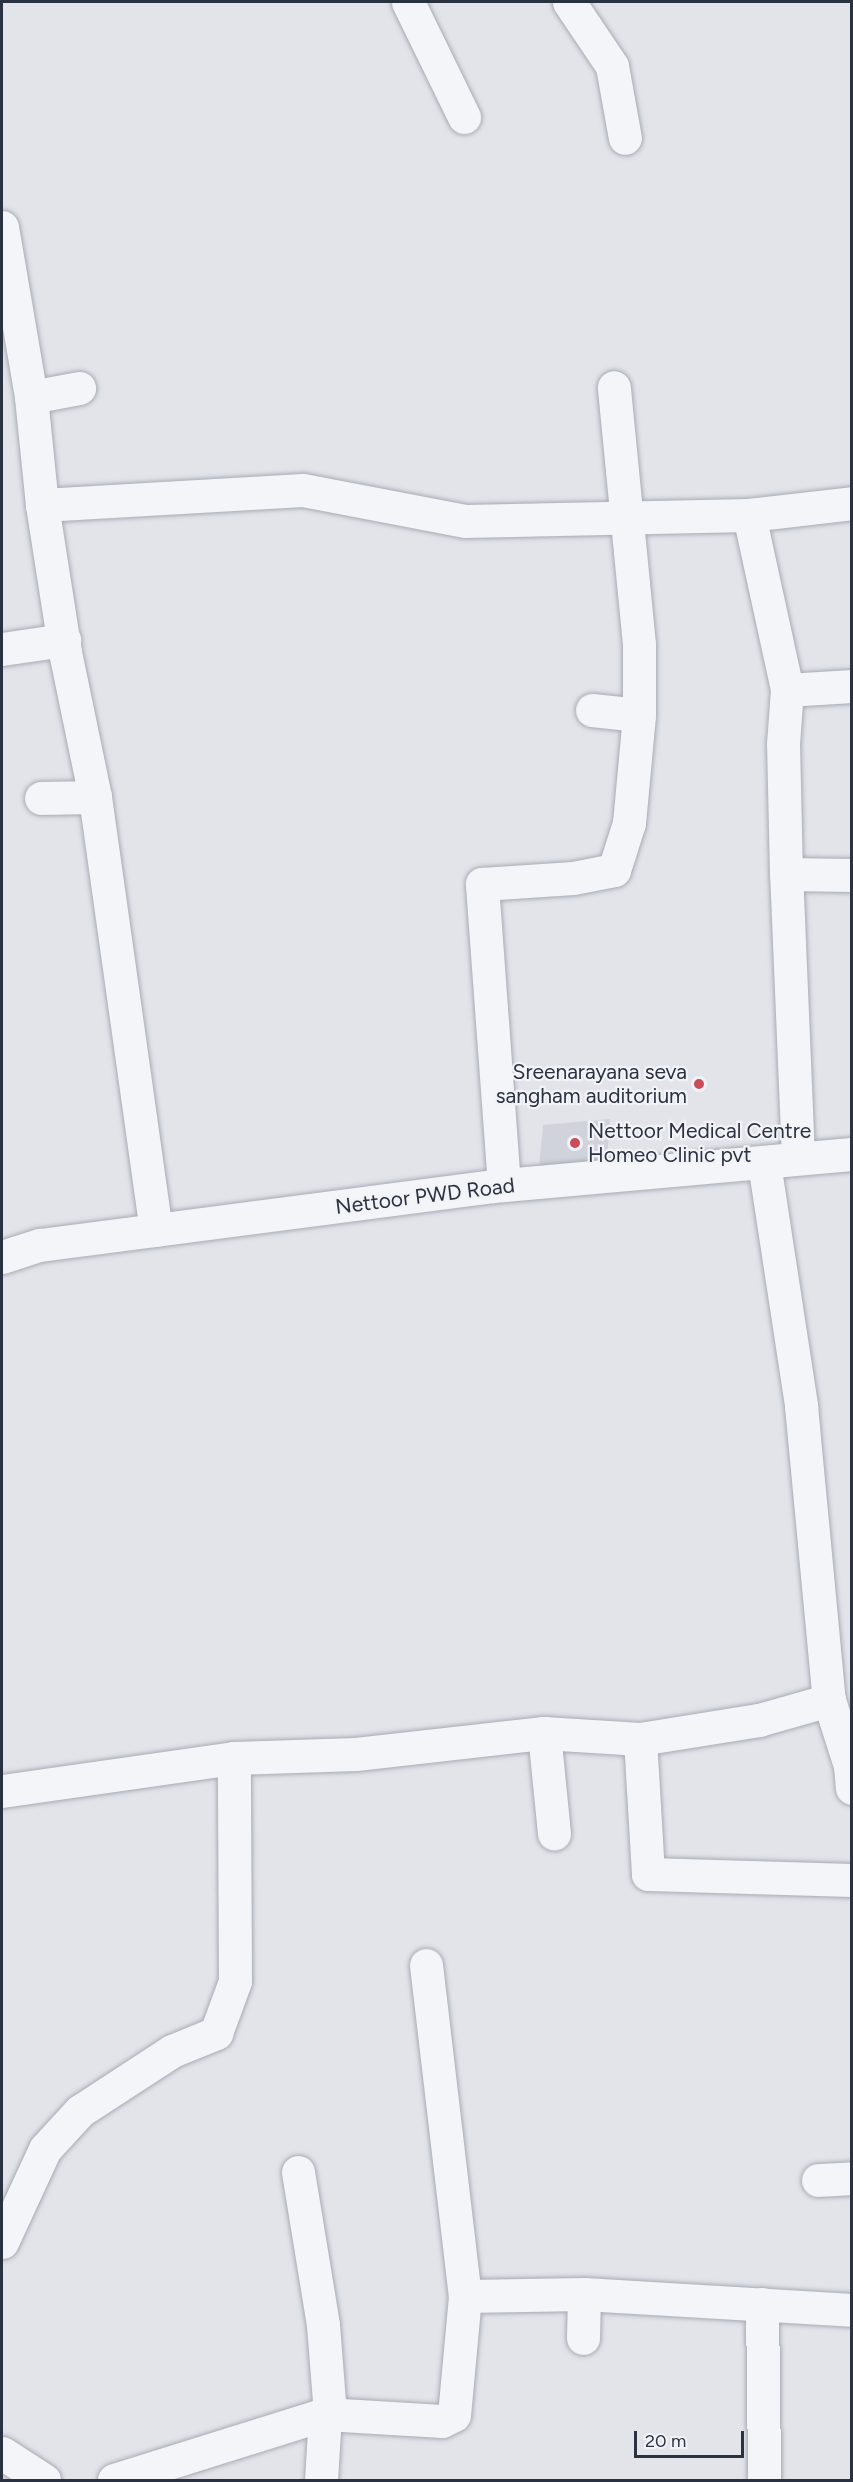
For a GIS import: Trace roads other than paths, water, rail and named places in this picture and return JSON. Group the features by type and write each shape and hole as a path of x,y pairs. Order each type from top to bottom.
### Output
{"street":[{"path":"408,2 464,117"},
{"path":"568,2 612,66 625,138"},
{"path":"2,228 31,397 42,504 64,640 95,797 156,1230"},
{"path":"31,397 79,387"},
{"path":"504,1185 482,884 573,878 614,870 629,823 639,715 639,644 624,519 614,387"},
{"path":"42,504 303,490 465,521 749,515 852,503"},
{"path":"749,515 787,690 783,744 786,874 798,1157"},
{"path":"2,649 64,640"},
{"path":"787,690 852,686"},
{"path":"592,710 639,715"},
{"path":"42,798 95,797"},
{"path":"786,874 852,875"},
{"name":"Nettoor PWD Road","path":"2,1257 40,1245 504,1185 764,1163 798,1157 852,1154"},
{"path":"764,1163 801,1406 829,1700 850,1766 852,1788"},
{"path":"2,1791 234,1758 356,1754 544,1733 640,1739 759,1720 829,1700"},
{"path":"544,1733 554,1834"},
{"path":"640,1739 648,1874 852,1880"},
{"path":"2,2242 45,2149 80,2111 172,2051 216,2033 235,1981 234,1758"},
{"path":"114,2481 328,2414 442,2421 454,2415 465,2296 426,1965"},
{"path":"297,2172 323,2325 328,2414 321,2481"},
{"path":"818,2180 852,2178"},
{"path":"465,2296 584,2294 852,2310"},
{"path":"583,2338 584,2294"},
{"path":"762,2304 765,2481"},
{"path":"2,2459 44,2481"}],"place":[{"name":"Sreenarayana seva sangham auditorium","path":"699,1084"},
{"name":"Nettoor Medical Centre Homeo Clinic pvt","path":"575,1143"}]}
